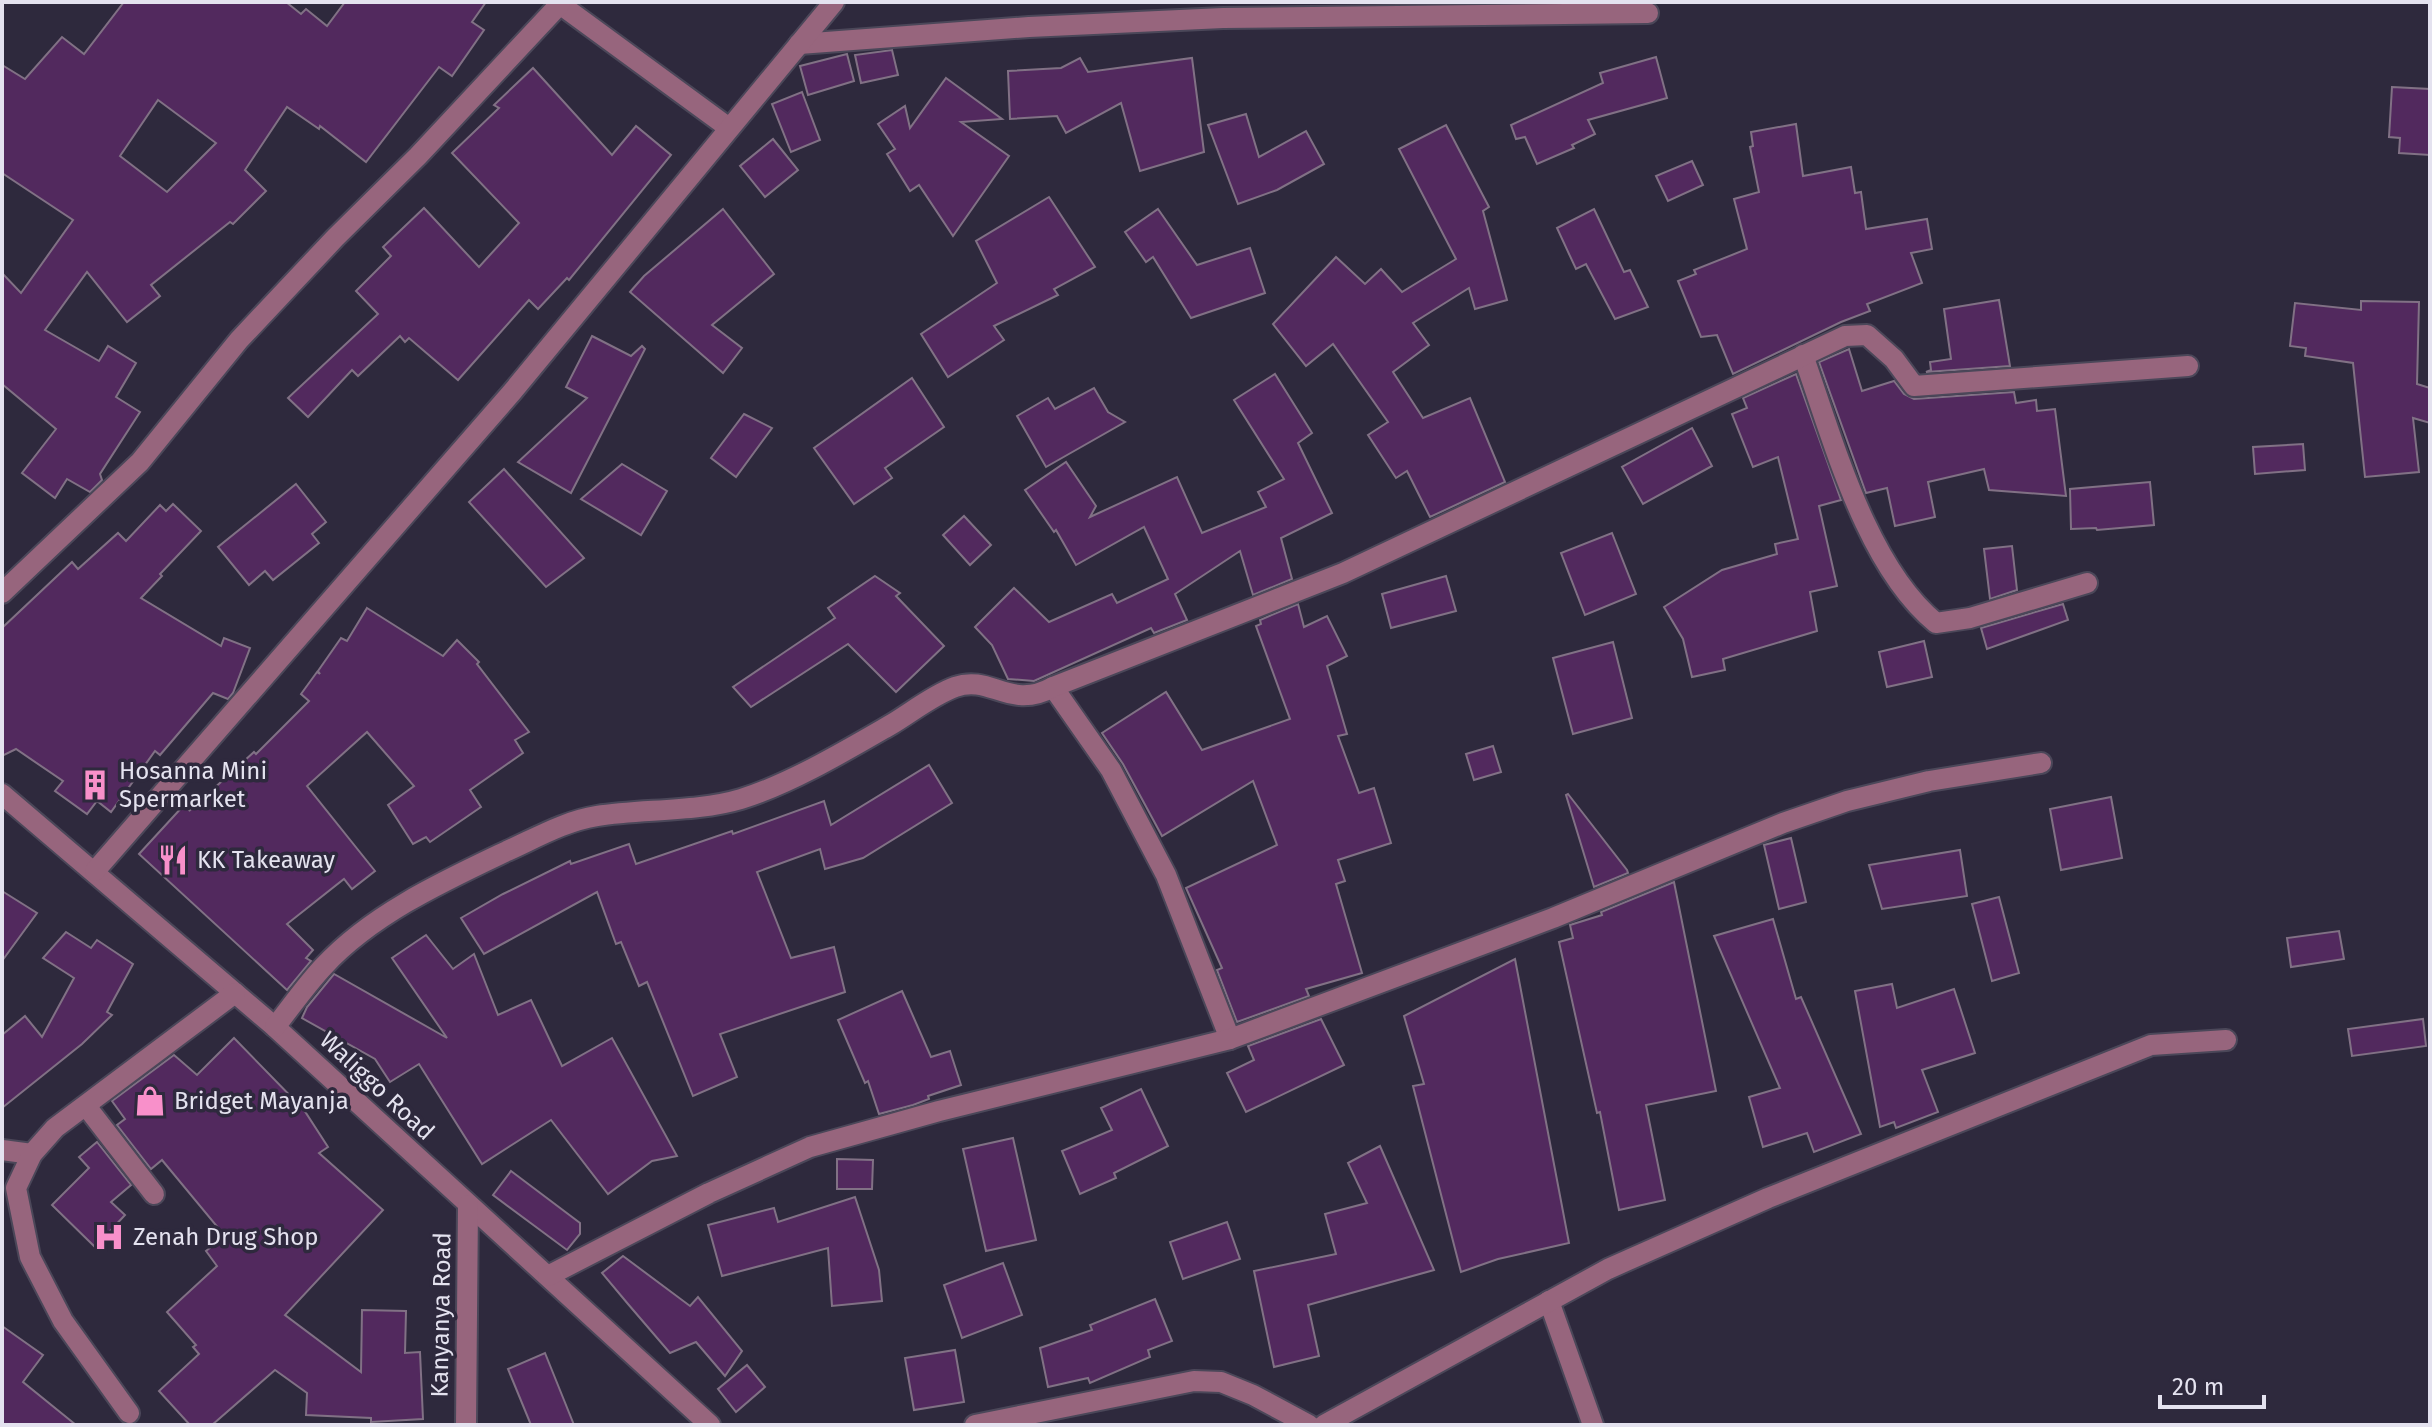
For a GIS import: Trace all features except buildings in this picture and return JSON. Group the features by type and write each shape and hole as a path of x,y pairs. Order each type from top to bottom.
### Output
{"street":[{"path":"95,871 513,391 834,2"},
{"path":"2,593 140,462 239,340 418,156 558,3 729,128"},
{"path":"799,44 1044,26 1387,9 1648,13"},
{"path":"275,1027 324,966 355,937 434,886 552,830 594,816 738,800 771,788 963,684 973,683 1022,696 1038,696 1053,687 1343,573 1845,336 1867,335 1894,359 1914,386 1924,387 2188,366"},
{"path":"1803,355 1866,528 1917,608 1936,623 1970,618 2087,583"},
{"path":"1053,687 1111,770 1166,875 1230,1039"},
{"path":"548,1276 709,1193 810,1147 939,1111 1230,1039 1553,918 1821,810 1929,781 2041,763"},
{"name":"Waliggo Road","path":"2,794 275,1027 710,1425"},
{"path":"129,1413 63,1321 30,1257 16,1188 32,1154 55,1128 235,993"},
{"path":"1324,1425 1360,1417 1549,1301 1608,1269 1768,1198 2151,1045 2226,1040"},
{"path":"86,1106 154,1194"},
{"path":"2,1150 32,1154"},
{"name":"Kanyanya Road","path":"466,1425 468,1205"},
{"path":"1549,1301 1593,1425"},
{"path":"975,1425 1194,1381 1221,1382 1309,1425"}],"place":[{"name":"Hosanna Mini Spermarket","path":"95,785"},
{"name":"KK Takeaway","path":"173,860"},
{"name":"Bridget Mayanja","path":"150,1101"},
{"name":"Zenah Drug Shop","path":"109,1237"}]}
